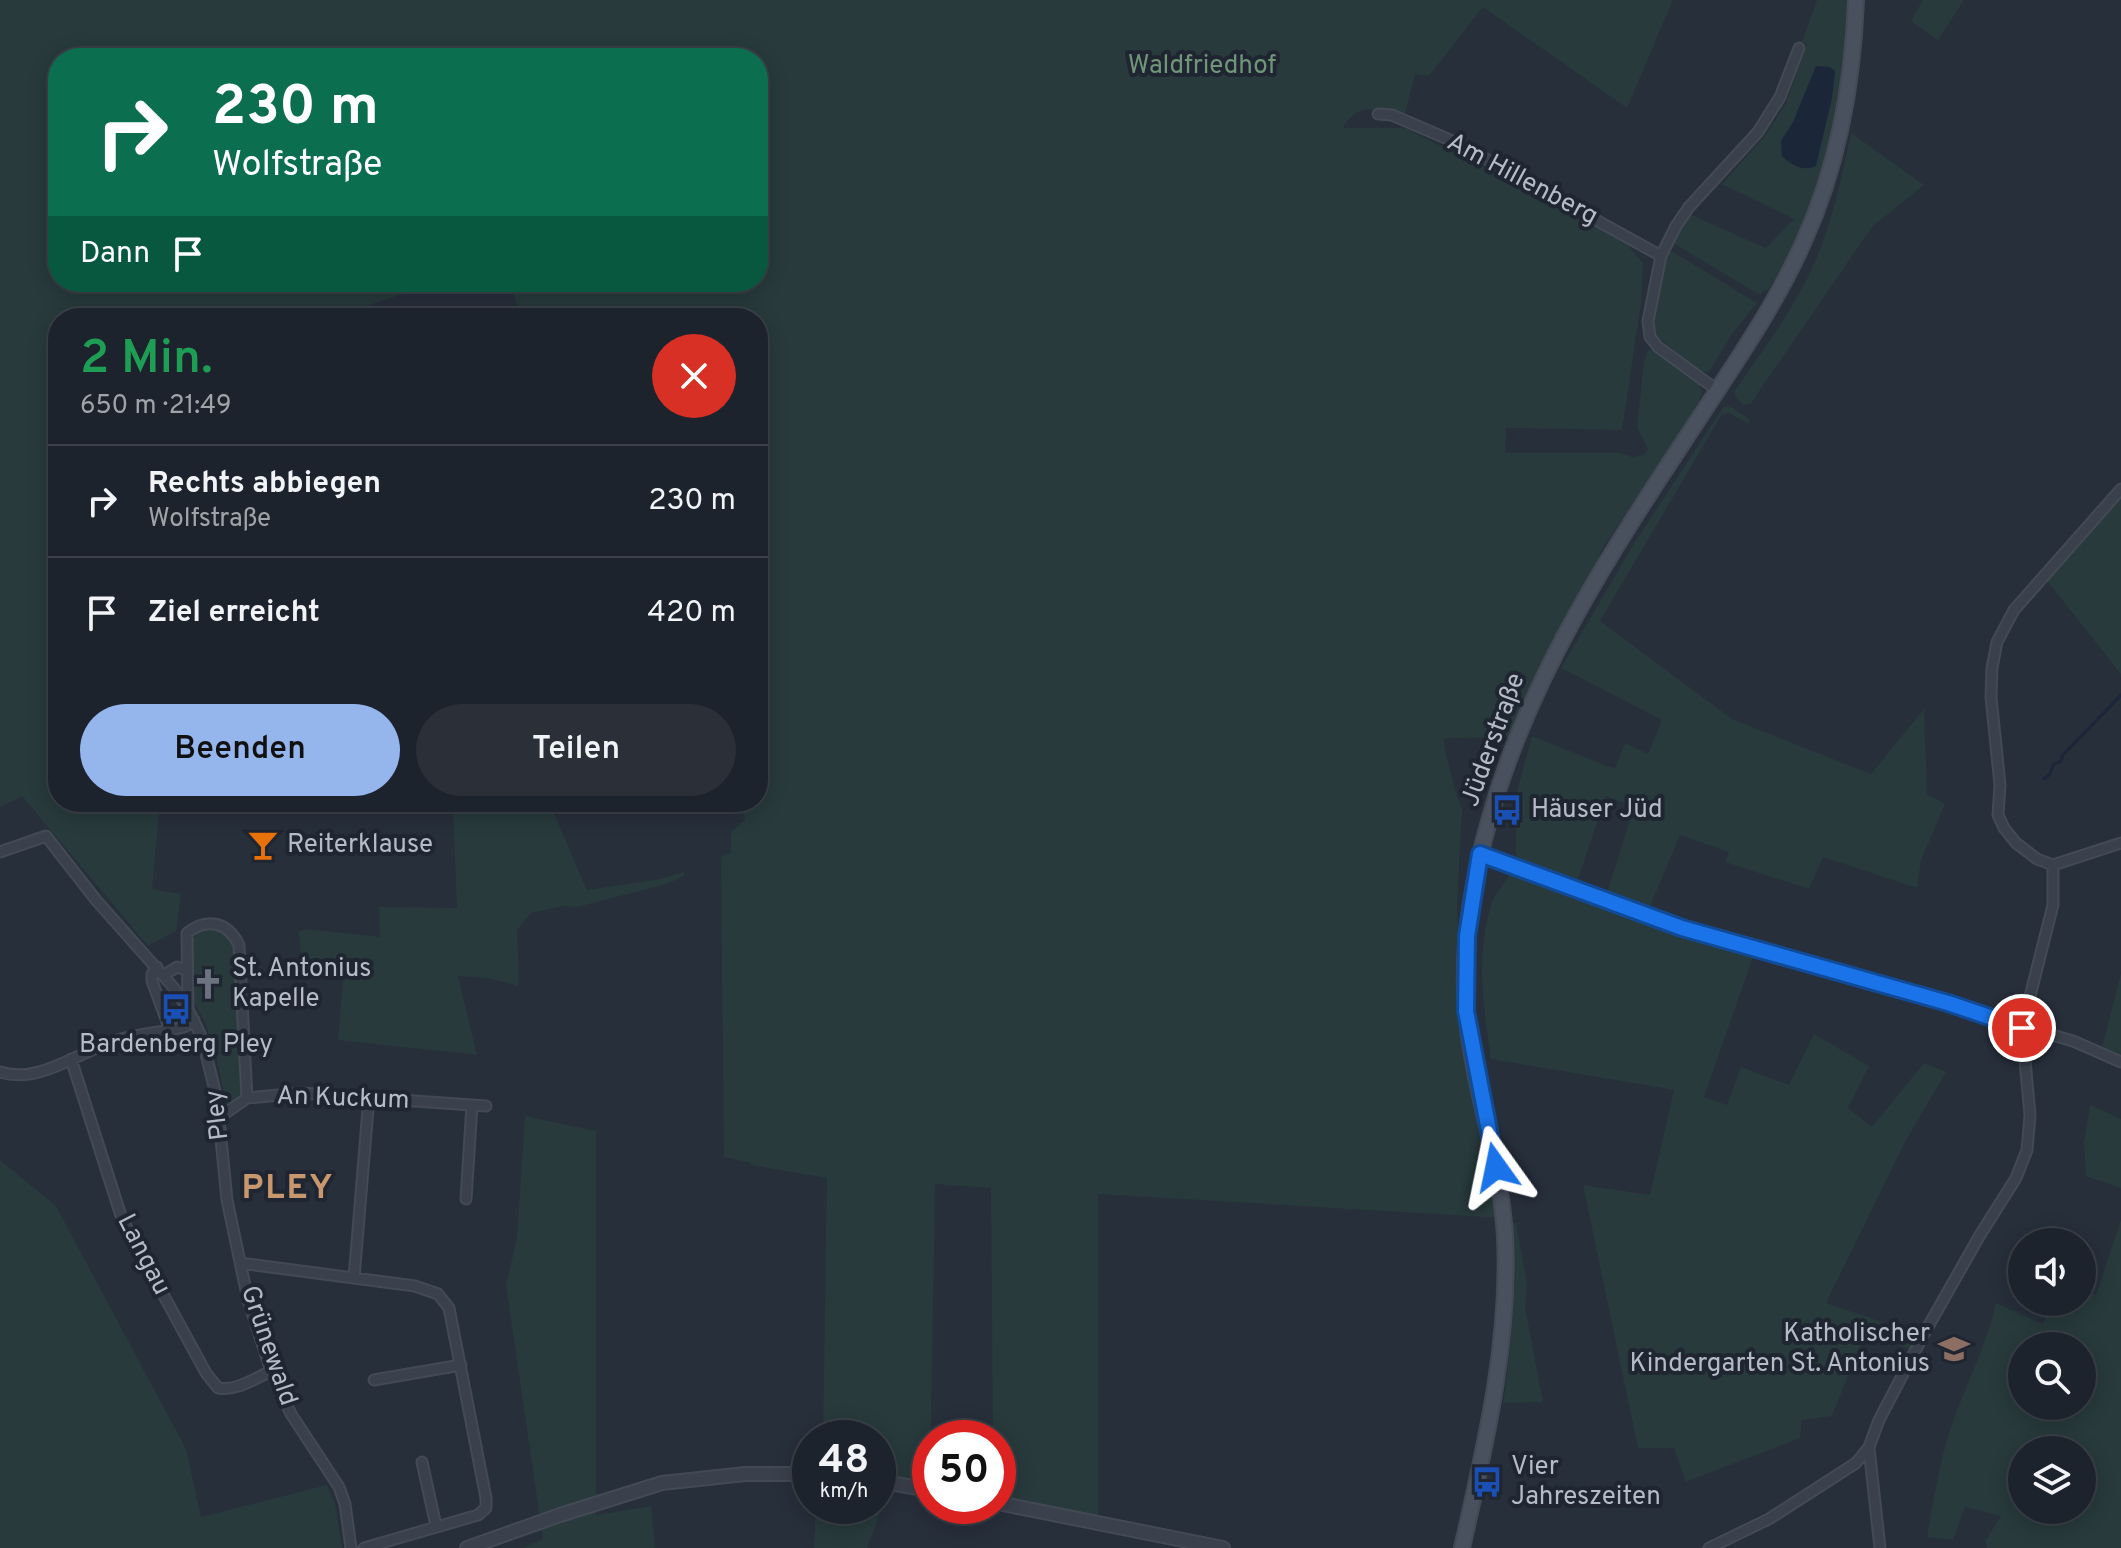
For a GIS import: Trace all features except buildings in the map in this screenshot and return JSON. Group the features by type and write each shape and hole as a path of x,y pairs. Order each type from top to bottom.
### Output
{"main road":[{"name":"Jüderstraße","path":"1462,1548 1486,1436 1506,1295 1503,1219 1496,1167 1466,1011 1467,936 1480,854 1516,737 1552,658 1595,583 1774,300 1814,217 1829,171 1848,88 1856,0"}],"street":[{"path":"1717,390 1658,347 1650,337 1648,321 1661,256 1669,237 1689,207 1758,132 1780,97 1799,48"},
{"name":"Am Hillenberg","path":"1378,114 1392,115 1457,143 1661,256"},
{"path":"2121,489 2014,610 1997,642 1991,697 2000,785 1998,815 2016,843 2037,859 2053,865 2121,843"},
{"name":"Pley","path":"0,852 46,836 96,900 160,971 188,1009 210,1063 220,1117 232,1225"},
{"path":"1480,854 1682,928 2081,1043 2121,1062"},
{"path":"1709,1548 1769,1519 1856,1463 1869,1447 1879,1420 1925,1332 2016,1178 2027,1150 2030,1115 2022,1028 2053,905 2053,865"},
{"name":"Pley","path":"188,1009 187,933 201,924 213,923 226,928 239,945 247,1098"},
{"path":"170,1030 152,974 177,967 187,970"},
{"path":"0,1072 27,1075 112,1041 170,1030 194,1020"},
{"name":"Langau","path":"71,1059 122,1219 206,1373 218,1388 227,1389 236,1388 271,1371"},
{"name":"An Kuckum","path":"220,1117 247,1098 301,1093 486,1106"},
{"path":"354,1278 369,1097"},
{"path":"466,1199 472,1105"},
{"name":"Grünewald","path":"232,1225 271,1371 291,1414 339,1487 345,1504 351,1548"},
{"path":"240,1263 415,1286 438,1294 449,1308 486,1508 478,1515 364,1548"},
{"path":"374,1380 461,1365"},
{"path":"1869,1447 1880,1548"},
{"path":"422,1462 436,1526"},
{"path":"467,1548 662,1483 745,1474 792,1474"},
{"path":"1016,1507 1223,1548"}],"green space":[{"name":"Waldfriedhof","path":"0,0 1673,0 1627,108 1483,7 1429,76 1415,74 1404,117 1377,110 1362,110 1355,113 1343,128 1405,128 1626,243 1643,263 1641,303 1622,430 1506,428 1505,453 1644,455 1648,449 1637,427 1644,361 1649,349 1697,380 1702,392 1698,404 1601,551 1589,587 1564,639 1509,737 1444,740 1462,808 1457,905 1461,1012 1484,1151 1501,1218 1098,1194 1098,1517 1016,1501 1016,1420 993,1420 991,1188 935,1184 931,1420 912,1420 912,1483 896,1481 896,1420 823,1420 827,1178 751,1165 724,1157 721,857 731,853 731,832 745,820 743,812 768,812 768,308 518,308 513,292 768,292 768,48 48,48 48,292 409,292 363,308 48,308 48,812 159,812 152,889 181,894 176,931 148,946 22,796 0,807"},
{"path":"1817,0 1850,0 1834,124 1828,155 1808,214 1768,291 1764,290 1760,295 1673,243 1689,214 1766,248 1794,219 1722,184 1765,136 1786,103 1807,44 1802,42"},
{"path":"1923,0 1964,0 1938,40 1911,21"},
{"path":"1851,133 1924,185 1872,227 1751,403 1744,405 1734,392 1789,311 1808,277 1832,213"},
{"path":"1668,252 1673,252 1757,303 1732,334 1709,372 1698,371 1655,334 1654,320"},
{"path":"1724,406 1733,408 1750,420 1748,424 1729,413 1722,414 1600,621 1732,719 1871,774 1924,709 1927,794 1945,804 1921,860 1917,888 1823,857 1809,889 1725,862 1729,852 1680,835 1648,911 1606,896 1634,807 1606,796 1576,885 1516,858 1516,795 1532,736 1615,769 1625,743 1648,754 1662,720 1561,668 1635,542"},
{"path":"2121,495 2121,674 2044,577"},
{"path":"453,812 553,812 587,890 660,879 684,872 684,876 667,884 577,907 563,906 531,913 517,930 519,986 488,978 458,976 477,1055 338,1040 344,970 302,966 299,932 308,929 380,937 379,907 457,908"},
{"path":"1510,873 1645,921 1754,954 1704,1097 1727,1105 1741,1067 1789,1085 1814,1034 1869,1066 1848,1108 1872,1127 1924,1063 1946,1072 1905,1142 1826,1303 1917,1334 1909,1349 1865,1334 1832,1416 1802,1420 1800,1438 1686,1482 1674,1448 1638,1448 1583,1185 1650,1195 1674,1090 1491,1059 1482,962 1492,901"},
{"path":"204,927 224,932 235,947 243,1091 226,1104 206,1024 194,1003 191,940"},
{"path":"2121,973 2121,1058 2102,1048"},
{"path":"2090,1105 2121,1119 2121,1188 2086,1176 2084,1143"},
{"path":"525,1116 596,1131 596,1515 651,1506 655,1548 523,1548 543,1539 506,1285 517,1238"},
{"path":"0,1160 56,1206 186,1449 201,1517 327,1485 335,1503 342,1548 0,1548"},
{"path":"2121,1220 2121,1548 1987,1548 1985,1541 2001,1516 1965,1507 1953,1540 1927,1537 1950,1430 1983,1346 1996,1303 2008,1308 2008,1316 2025,1316 2043,1324 2046,1316 2096,1316 2096,1295"},
{"path":"1512,1223 1516,1223 1527,1283 1525,1307 1543,1402 1503,1403 1512,1313"},
{"path":"815,1524 876,1524 867,1548 814,1548"}],"water":[{"path":"1816,66 1830,67 1835,71 1832,98 1816,166 1802,168 1782,156 1781,141 1793,122"}],"waterway":[{"path":"2044,779 2053,765 2062,760 2062,756 2121,695"}],"place":[{"name":"Häuser Jüd","path":"1507,810"},
{"name":"Reiterklause","path":"263,845"},
{"name":"St. Antonius Kapelle","path":"208,984"},
{"name":"Bardenberg Pley","path":"176,1009"},
{"name":"Katholischer Kindergarten St. Antonius","path":"1954,1349"},
{"name":"Vier Jahreszeiten","path":"1487,1482"}],"district":[{"name":"PLEY","path":"288,1189"}],"route":[{"path":"1496,1167 1466,1011 1467,936 1480,854 1682,928 1948,1003 2022,1028"}]}
